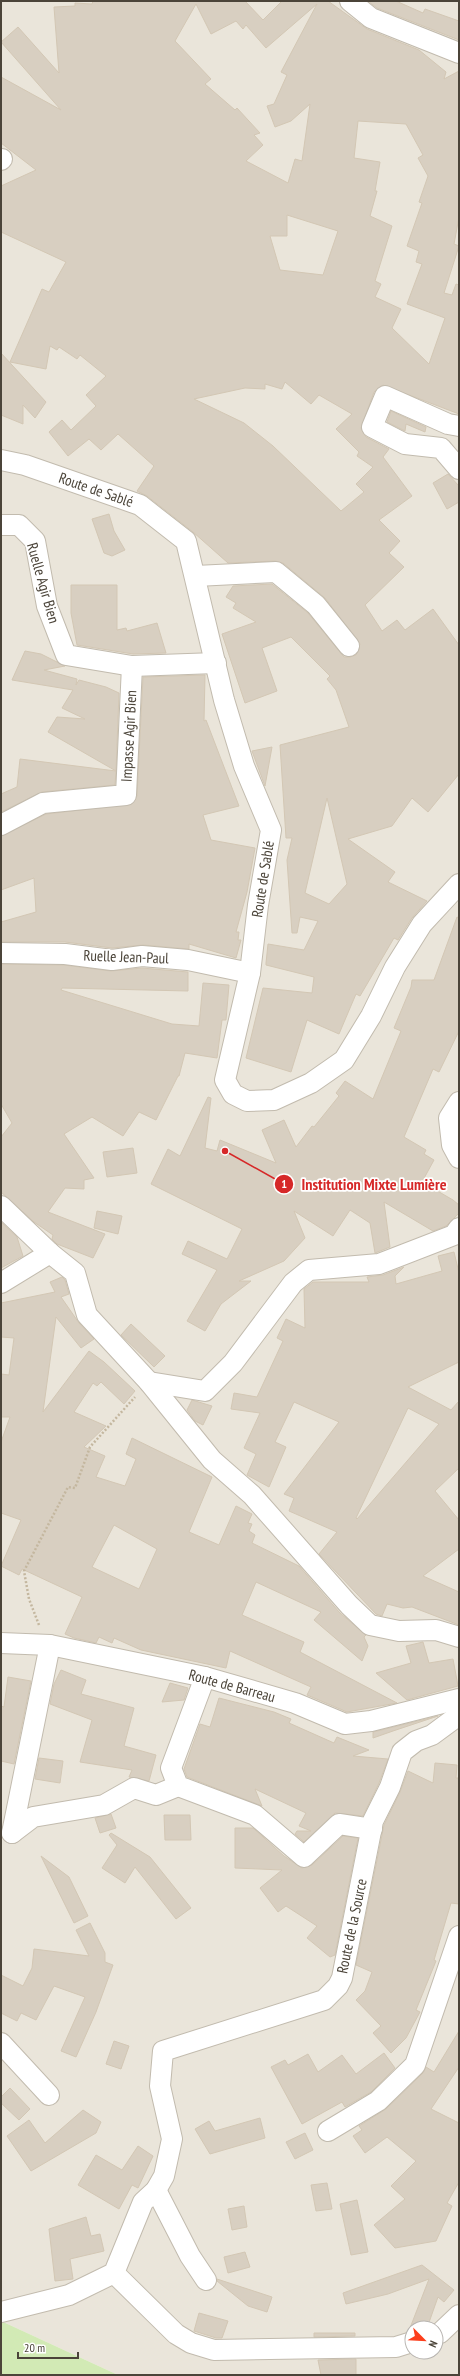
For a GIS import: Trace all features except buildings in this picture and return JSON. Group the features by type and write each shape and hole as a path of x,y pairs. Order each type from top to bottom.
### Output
{"street":[{"path":"350,1 371,18 459,53"},
{"path":"459,426 448,424 385,396 372,427 405,444 440,448 459,469"},
{"name":"Route de Sablé","path":"1,460 25,465 140,505 186,542 196,576 216,663 244,766 271,830 258,905 250,973 225,1080 233,1094 247,1100 274,1100 311,1083 344,1060 371,1016 395,967 422,924 459,884"},
{"name":"Ruelle Agir Bien","path":"1,525 19,525 35,541 47,606 66,655 132,666 216,663"},
{"path":"196,576 276,572 316,605 350,646"},
{"name":"Impasse Agir Bien","path":"1,825 43,803 126,795 132,666"},
{"name":"Ruelle Jean-Paul","path":"1,953 65,954 112,960 142,956 188,960 250,973"},
{"path":"459,1102 449,1118 452,1145 459,1158"},
{"path":"1,1206 50,1253 75,1273 87,1315 149,1382 212,1460 252,1495 349,1605 370,1625 399,1632 436,1630 459,1636"},
{"path":"149,1382 205,1390 233,1363 292,1283 309,1270 379,1264 454,1235 459,1228"},
{"path":"1,1283 50,1253"},
{"name":"Route de Barreau","path":"1,1643 50,1645 205,1677 295,1703 345,1724 371,1721 459,1700"},
{"path":"50,1645 12,1833 33,1817 104,1804 134,1788 156,1795 178,1786 255,1815 304,1858 339,1824 372,1829"},
{"path":"178,1786 171,1768 205,1677"},
{"name":"Route de la Source","path":"156,2190 164,2176 172,2139 160,2086 163,2051 324,2000 332,1993 342,1978 377,1810 390,1787 402,1752 416,1741 432,1734 459,1715"},
{"path":"328,2131 378,2101 415,2065 459,1936"},
{"path":"1,2043 49,2095"},
{"path":"1,2312 69,2295 114,2273 143,2202 156,2190 190,2256 206,2280"},
{"path":"114,2273 176,2334 191,2343 214,2350 396,2347 404,2344"},
{"path":"444,2329 459,2316"}],"path":[{"path":"50,1645 37,1622 29,1599 24,1571 68,1487 75,1488 90,1447 149,1382"}],"shaded area":[{"path":"1,1 459,1 459,2375 118,2375 1,2321"}],"green space":[{"path":"1,2321 118,2375 1,2375"}],"place":[{"name":"Institution Mixte Lumière","path":"225,1151"}]}
